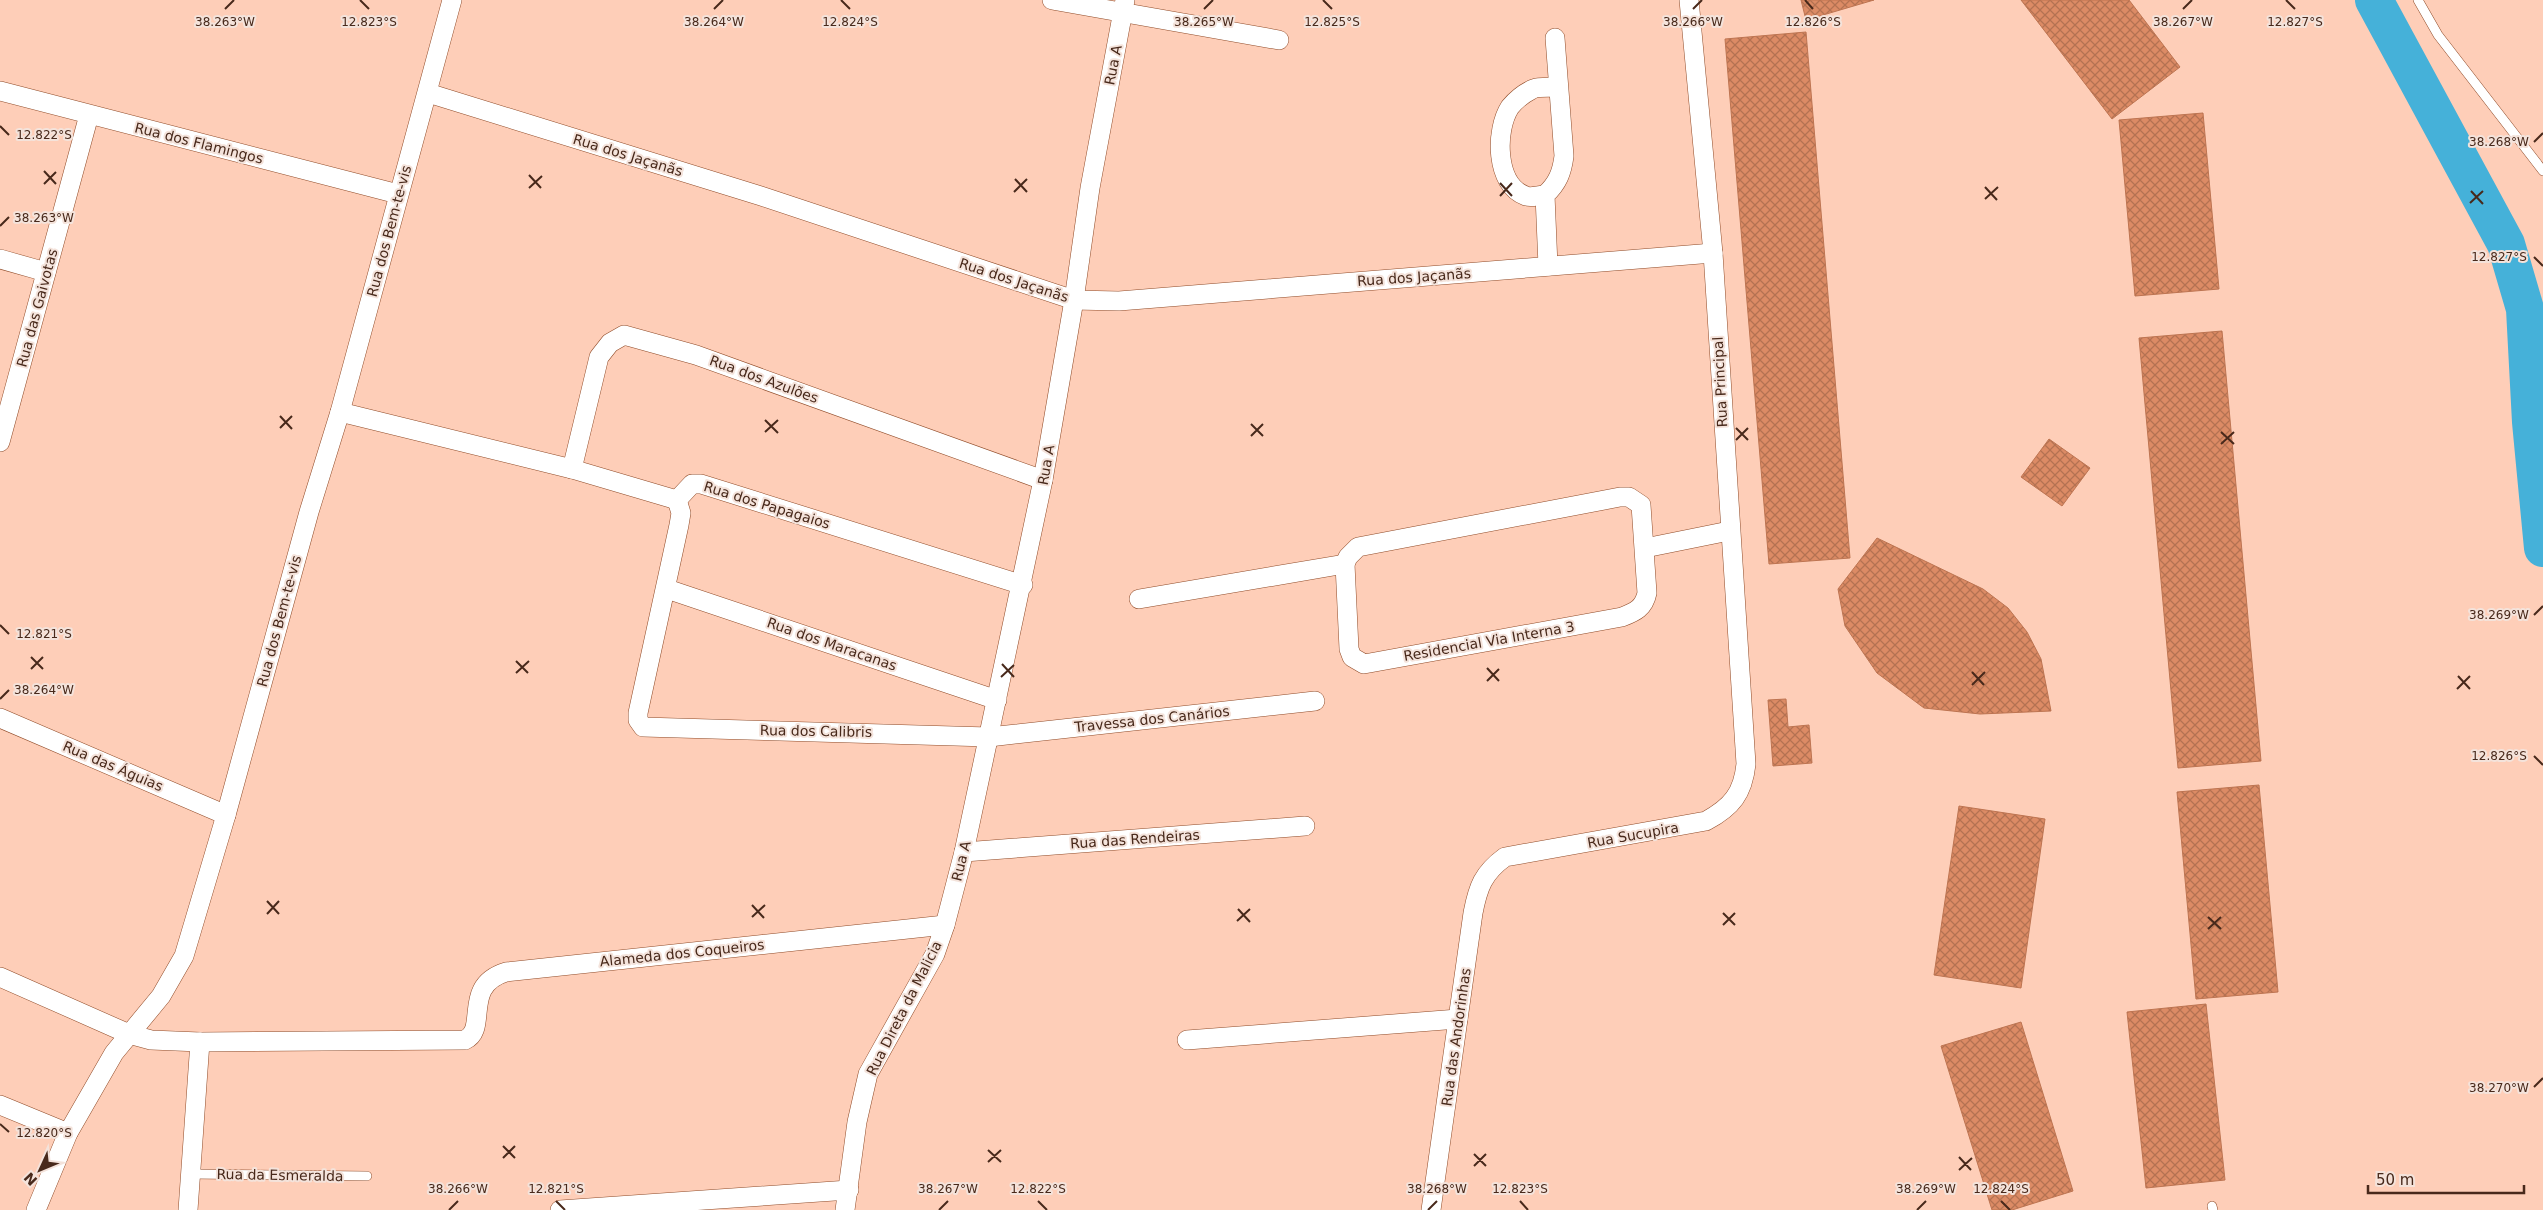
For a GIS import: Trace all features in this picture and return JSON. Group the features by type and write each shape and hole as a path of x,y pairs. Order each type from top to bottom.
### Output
{"street":[{"name":"Rua dos Bem-te-vis","path":"36,1210 68,1133 114,1053 161,996 184,956 226,815 309,512 340,412 452,0"},
{"path":"1052,0 1124,6 1279,40"},
{"name":"Rua Principal","path":"1689,0 1713,253 1729,531 1746,764"},
{"name":"Rua A","path":"945,925 964,852 1043,480 1074,300 1090,188 1124,6"},
{"path":"1554,38 1557,87 1562,118 1564,156 1562,173 1545,195 1528,197 1518,192 1508,182 1502,166 1501,135 1511,106 1521,96 1532,89 1557,87"},
{"name":"Rua dos Flamingos","path":"0,92 398,194"},
{"name":"Rua dos Jaçanãs","path":"428,93 761,196 1074,300 1118,301 1713,253"},
{"name":"Rua das Gaivotas","path":"0,442 89,115"},
{"path":"1545,195 1548,266"},
{"path":"0,259 46,272"},
{"name":"Rua dos Azulões","path":"572,469 599,357 610,343 624,335 696,355 1043,480"},
{"path":"340,412 572,469 677,500 680,513 679,525 667,589"},
{"name":"Rua dos Papagaios","path":"677,500 692,484 701,484 1022,585"},
{"path":"1139,599 1345,564 1358,547 1620,497 1629,497 1640,505 1645,548 1729,531"},
{"name":"Residencial Via Interna 3","path":"1345,564 1349,649 1357,662 1364,664 1622,617 1638,610 1645,603 1647,593 1645,548"},
{"name":"Rua dos Maracanas","path":"667,589 997,700"},
{"name":"Rua dos Calibris","path":"667,589 638,713 638,720 643,727 989,737"},
{"name":"Travessa dos Canários","path":"989,737 1315,701"},
{"name":"Rua das Águias","path":"0,718 226,815"},
{"name":"Rua Sucupira","path":"1490,868 1505,857 1706,821 1722,813 1735,799 1744,782 1746,764"},
{"name":"Rua das Rendeiras","path":"964,852 1305,826"},
{"name":"Rua das Andorinhas","path":"1431,1210 1476,895 1490,868"},
{"name":"Alameda dos Coqueiros","path":"200,1042 465,1040 472,1037 475,1032 476,1008 485,983 493,976 506,972 945,925"},
{"name":"Rua Direta da Malicia","path":"846,1210 857,1122 868,1074 935,954 945,925"},
{"path":"0,977 129,1034 151,1040 200,1042 188,1210"},
{"path":"1187,1040 1458,1019"},
{"path":"0,1106 68,1133"},
{"path":"560,1210 849,1190"}],"lane":[{"path":"2418,0 2438,35 2543,171"},
{"name":"Rua da Esmeralda","path":"192,1174 367,1176"}],"building":[{"path":"1801,0 1874,0 1806,20"},
{"path":"2021,0 2129,0 2180,67 2112,119"},
{"path":"1806,32 1850,558 1769,564 1725,39"},
{"path":"2203,113 2219,289 2135,296 2119,120"},
{"path":"2222,331 2261,761 2178,768 2139,338"},
{"path":"2049,439 2090,468 2062,506 2021,477"},
{"path":"1877,538 1983,589 2008,608 2027,632 2041,659 2051,711 1980,714 1924,708 1877,673 1845,626 1838,589"},
{"path":"1786,699 1788,727 1809,725 1812,763 1773,766 1768,700"},
{"path":"2259,785 2278,992 2196,999 2177,792"},
{"path":"1959,806 2045,819 2021,988 1934,975"},
{"path":"2206,1004 2225,1180 2146,1188 2127,1012"},
{"path":"2021,1022 2073,1191 2012,1210 1992,1210 1941,1046"}],"waterway":[{"path":"2374,0 2506,244 2525,309 2531,422 2543,548"}]}
